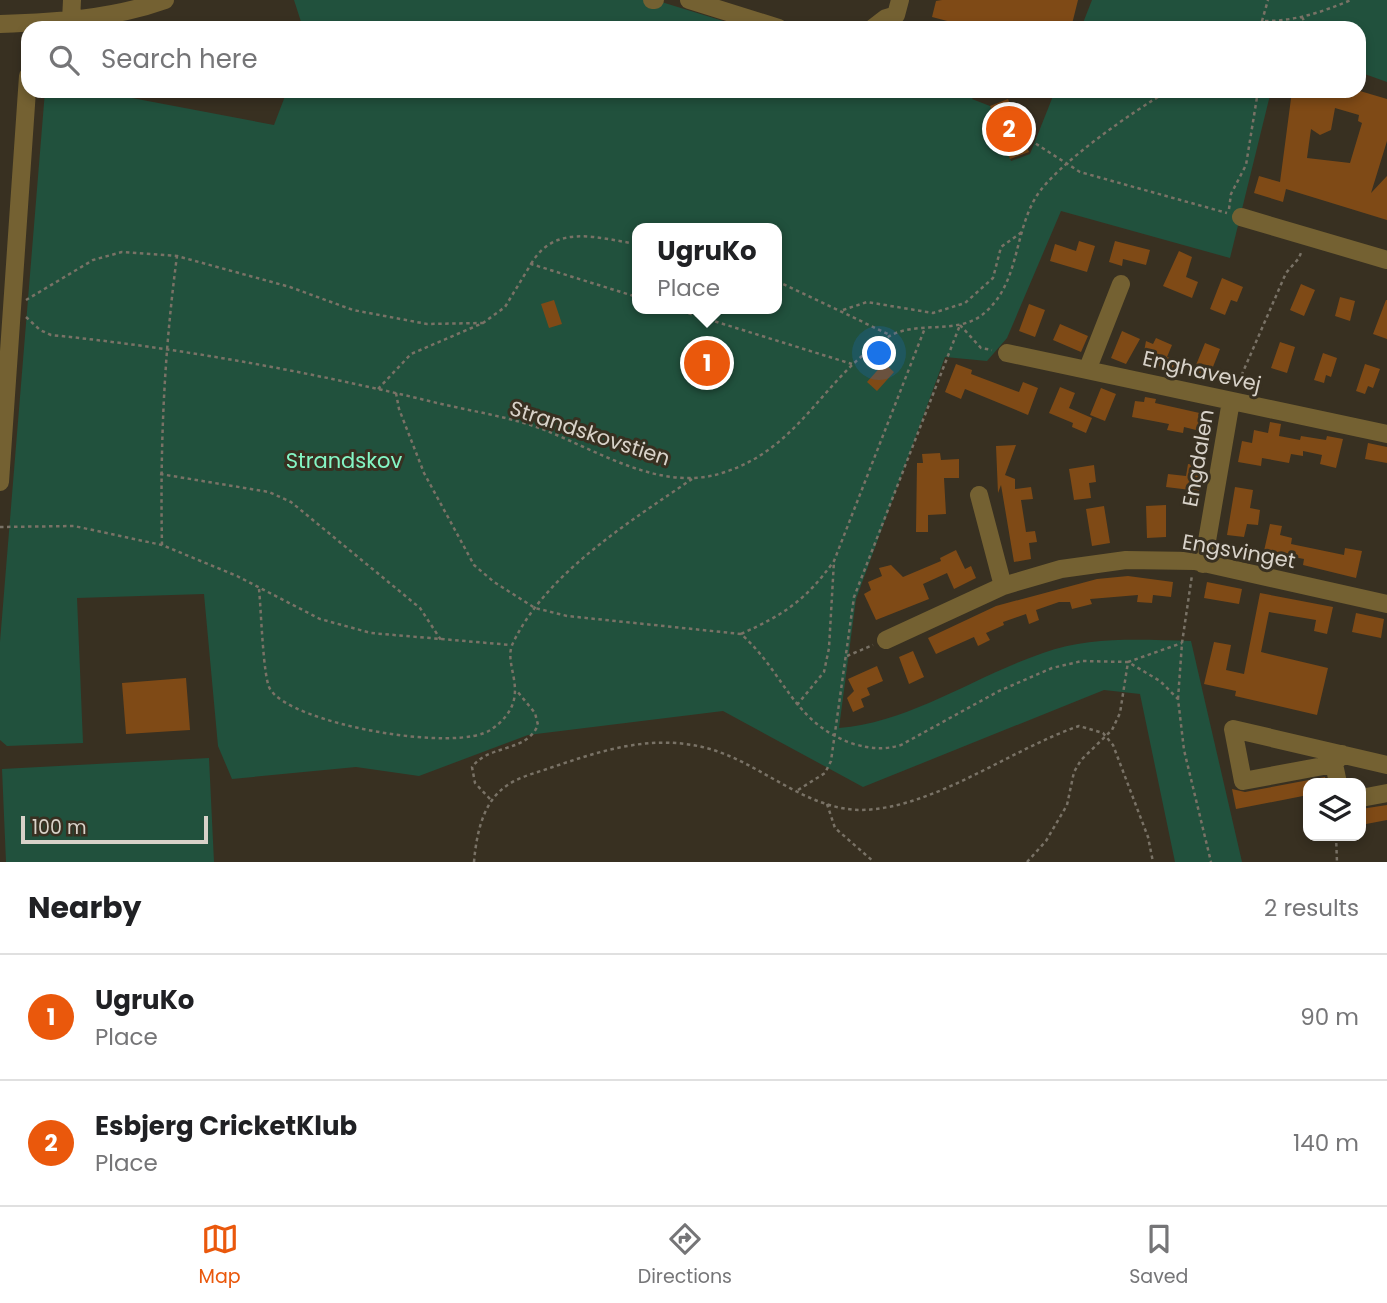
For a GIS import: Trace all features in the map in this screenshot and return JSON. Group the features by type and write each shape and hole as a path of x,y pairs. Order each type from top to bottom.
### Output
{"street":[{"path":"72,0 71,21 165,0"},
{"path":"689,0 756,21"},
{"path":"885,21 896,15 900,0"},
{"path":"0,24 21,25"},
{"path":"0,482 13,310 8,278 26,98"},
{"path":"1241,217 1387,260"},
{"path":"1088,368 1121,284"},
{"name":"Enghavevej","path":"1007,353 1387,433"},
{"name":"Engdalen","path":"1199,563 1231,401"},
{"path":"979,495 1003,586"},
{"name":"Engsvinget","path":"886,640 1003,586 1061,569 1115,562 1199,563 1387,604"},
{"path":"1338,759 1243,781 1233,729 1338,759 1387,765"},
{"path":"1338,759 1338,778"},
{"path":"1366,797 1387,793"}],"path":[{"path":"1268,0 1265,21 1301,17 1351,0"},
{"path":"1301,17 1303,21"},
{"name":"Strandskovstien","path":"13,310 51,335 165,347 396,393 543,429 633,467 662,476 692,479 744,465 770,449 803,422 852,365 890,334 960,325 979,317 1000,295 1016,261 1034,199 1047,180 1158,98"},
{"path":"1030,140 1080,172 1228,214 1231,194 1247,165 1257,98"},
{"path":"844,310 867,302 933,313 965,303 993,278 1002,247 1023,231"},
{"path":"1231,401 1286,273 1299,258 1307,236"},
{"path":"378,389 411,354 484,323 505,307 548,242 562,237 632,244"},
{"path":"13,310 93,260 122,252 177,256 290,287 353,310 427,324 484,323"},
{"path":"162,545 160,474 165,347 177,256"},
{"path":"531,264 632,295"},
{"path":"782,283 844,310 890,334"},
{"path":"691,314 852,365"},
{"path":"797,791 825,773 831,761 854,597 960,325 981,348 1007,353"},
{"path":"396,393 399,410 424,473 474,565 494,582 535,608 567,616 741,634 782,616 812,591 834,561 925,328"},
{"path":"160,474 269,492 291,502 419,608 441,641"},
{"path":"259,589 269,688 284,704 372,732 434,740 467,738 490,731 505,717 517,691 511,645 535,608 576,566 621,528 692,479"},
{"path":"0,527 74,526 162,545 237,576 320,619 371,633 511,645"},
{"path":"797,705 824,672 829,648 834,561"},
{"path":"1199,563 1182,643 1178,699 1184,750 1211,862"},
{"path":"741,634 761,652 797,705 819,728 835,738 885,750 901,745 999,691 1052,668 1082,661 1128,662 1182,643"},
{"path":"846,656 886,640"},
{"path":"1128,662 1160,681 1178,699"},
{"path":"1027,862 1046,841 1067,805 1074,772 1081,760 1106,737 1120,713 1128,662"},
{"path":"491,800 475,783 472,768 477,760 525,742 538,725 536,713 517,691"},
{"path":"474,862 481,824 491,800 518,779 609,748 651,742 681,742 713,750 837,809 887,808 924,796 1079,726 1091,728 1113,745 1148,837 1153,862"},
{"path":"827,804 835,828 874,862"},
{"path":"1336,841 1337,862"}],"green space":[{"path":"294,0 655,0 723,21 301,21"},
{"path":"1092,0 1387,0 1387,82 1366,74 1366,21 1084,21"},
{"name":"Strandskov","path":"44,98 132,98 274,125 284,98 973,98 990,106 1011,161 1030,154 1052,98 1269,98 1230,258 1061,211 1007,338 987,361 945,357 856,599 839,728 866,724 917,708 1018,663 1061,648 1097,641 1191,641 1242,862 1175,862 1140,694 1104,690 863,787 723,711 528,735 419,776 356,767 232,779 218,746 204,594 77,598 83,743 7,746 0,740 0,642"},
{"path":"209,758 214,862 6,862 2,769"}],"building":[{"path":"1078,0 1073,21 947,21 932,17 936,1"},
{"path":"1366,93 1387,99 1387,141 1371,193 1387,176 1387,220 1286,189 1283,202 1254,193 1259,176 1280,182 1291,98 1366,98","holes":["1335,108 1359,115 1358,121 1362,123 1350,163 1307,158 1311,129 1320,135 1331,130"]},
{"path":"1008,99 1029,152 1010,159 990,106"},
{"path":"1079,241 1095,246 1087,272 1050,261 1055,244 1076,251"},
{"path":"1115,241 1150,250 1146,265 1123,259 1122,266 1109,262"},
{"path":"1179,251 1192,257 1186,277 1198,282 1192,298 1163,286"},
{"path":"1222,278 1243,287 1237,302 1231,300 1225,315 1210,309"},
{"path":"1301,284 1315,290 1304,316 1290,310"},
{"path":"1340,297 1355,301 1350,321 1335,316"},
{"path":"554,300 562,324 549,328 541,304"},
{"path":"1387,300 1387,339 1373,334"},
{"path":"1029,304 1045,310 1035,337 1019,331"},
{"path":"1060,324 1088,336 1081,352 1053,340"},
{"path":"1122,331 1140,339 1126,364 1111,358"},
{"path":"1156,338 1172,345 1167,357 1176,360 1171,373 1143,357 1146,341 1153,344"},
{"path":"1280,342 1295,347 1287,373 1271,368"},
{"path":"1205,343 1220,349 1209,377 1194,370"},
{"path":"1323,353 1337,358 1331,377 1326,375 1324,383 1314,380"},
{"path":"884,363 894,372 877,391 867,382"},
{"path":"956,364 972,370 971,374 1019,392 1023,382 1038,388 1028,415 965,389 961,399 945,392"},
{"path":"1365,364 1380,369 1373,388 1368,386 1365,394 1356,391"},
{"path":"1060,387 1075,393 1069,408 1092,418 1086,433 1072,427 1073,423 1049,413"},
{"path":"1101,388 1116,394 1105,421 1090,415"},
{"path":"1145,397 1156,399 1155,403 1204,414 1200,431 1184,427 1183,433 1167,430 1169,424 1132,417 1135,401 1144,402"},
{"path":"1270,422 1281,424 1279,436 1300,440 1301,436 1326,440 1327,436 1343,439 1336,468 1320,464 1322,455 1303,451 1303,456 1291,454 1289,463 1262,458 1261,466 1238,462 1242,441 1252,443 1254,430 1268,433"},
{"path":"1368,443 1387,447 1387,463 1365,459"},
{"path":"1016,445 1005,475 1015,479 1015,489 1031,487 1033,499 1021,500 1026,532 1035,531 1037,542 1029,543 1031,559 1014,562 1001,485 998,493 996,446"},
{"path":"940,453 941,460 959,459 959,478 944,478 946,514 928,515 928,532 916,532 917,463 923,463 922,454"},
{"path":"1188,464 1203,466 1199,491 1166,487 1168,474 1186,476"},
{"path":"1094,465 1096,482 1089,483 1091,498 1074,500 1069,469"},
{"path":"1235,487 1253,490 1250,508 1260,510 1258,525 1247,524 1244,537 1227,535"},
{"path":"1166,505 1166,537 1147,538 1146,506"},
{"path":"1104,506 1110,543 1092,546 1086,509"},
{"path":"1270,524 1282,526 1280,535 1292,538 1291,544 1344,555 1345,548 1362,551 1356,578 1303,565 1304,559 1264,551"},
{"path":"956,550 965,569 971,566 976,578 954,589 947,573 923,584 929,599 876,620 864,594 871,590 868,582 882,576 879,568 891,565 903,577 941,561 940,558"},
{"path":"1128,576 1173,582 1171,597 1153,595 1152,603 1137,602 1138,595 1090,599 1092,604 1072,609 1070,602 1059,602 1036,610 1039,620 1029,624 1026,614 1003,622 1004,625 986,633 990,640 978,646 974,637 936,654 928,638 996,606 1097,579"},
{"path":"1207,582 1242,589 1239,604 1204,598"},
{"path":"1260,593 1333,607 1327,634 1314,631 1316,620 1269,612 1261,652 1328,668 1317,715 1235,696 1236,691 1204,684 1214,642 1231,645 1226,670 1244,674"},
{"path":"1356,613 1384,619 1381,638 1352,632"},
{"path":"913,651 924,677 909,684 899,657"},
{"path":"877,666 883,681 867,688 870,695 861,699 864,707 853,712 847,698 854,691 848,679"},
{"path":"186,678 190,730 126,734 122,683"},
{"path":"1303,781 1303,796 1236,809 1232,789 1245,792"},
{"path":"1387,805 1387,820 1366,824 1366,808"}],"place":[{"name":"Esbjerg CricketKlub","path":"1009,129"},
{"name":"UgruKo","path":"707,363"}]}
